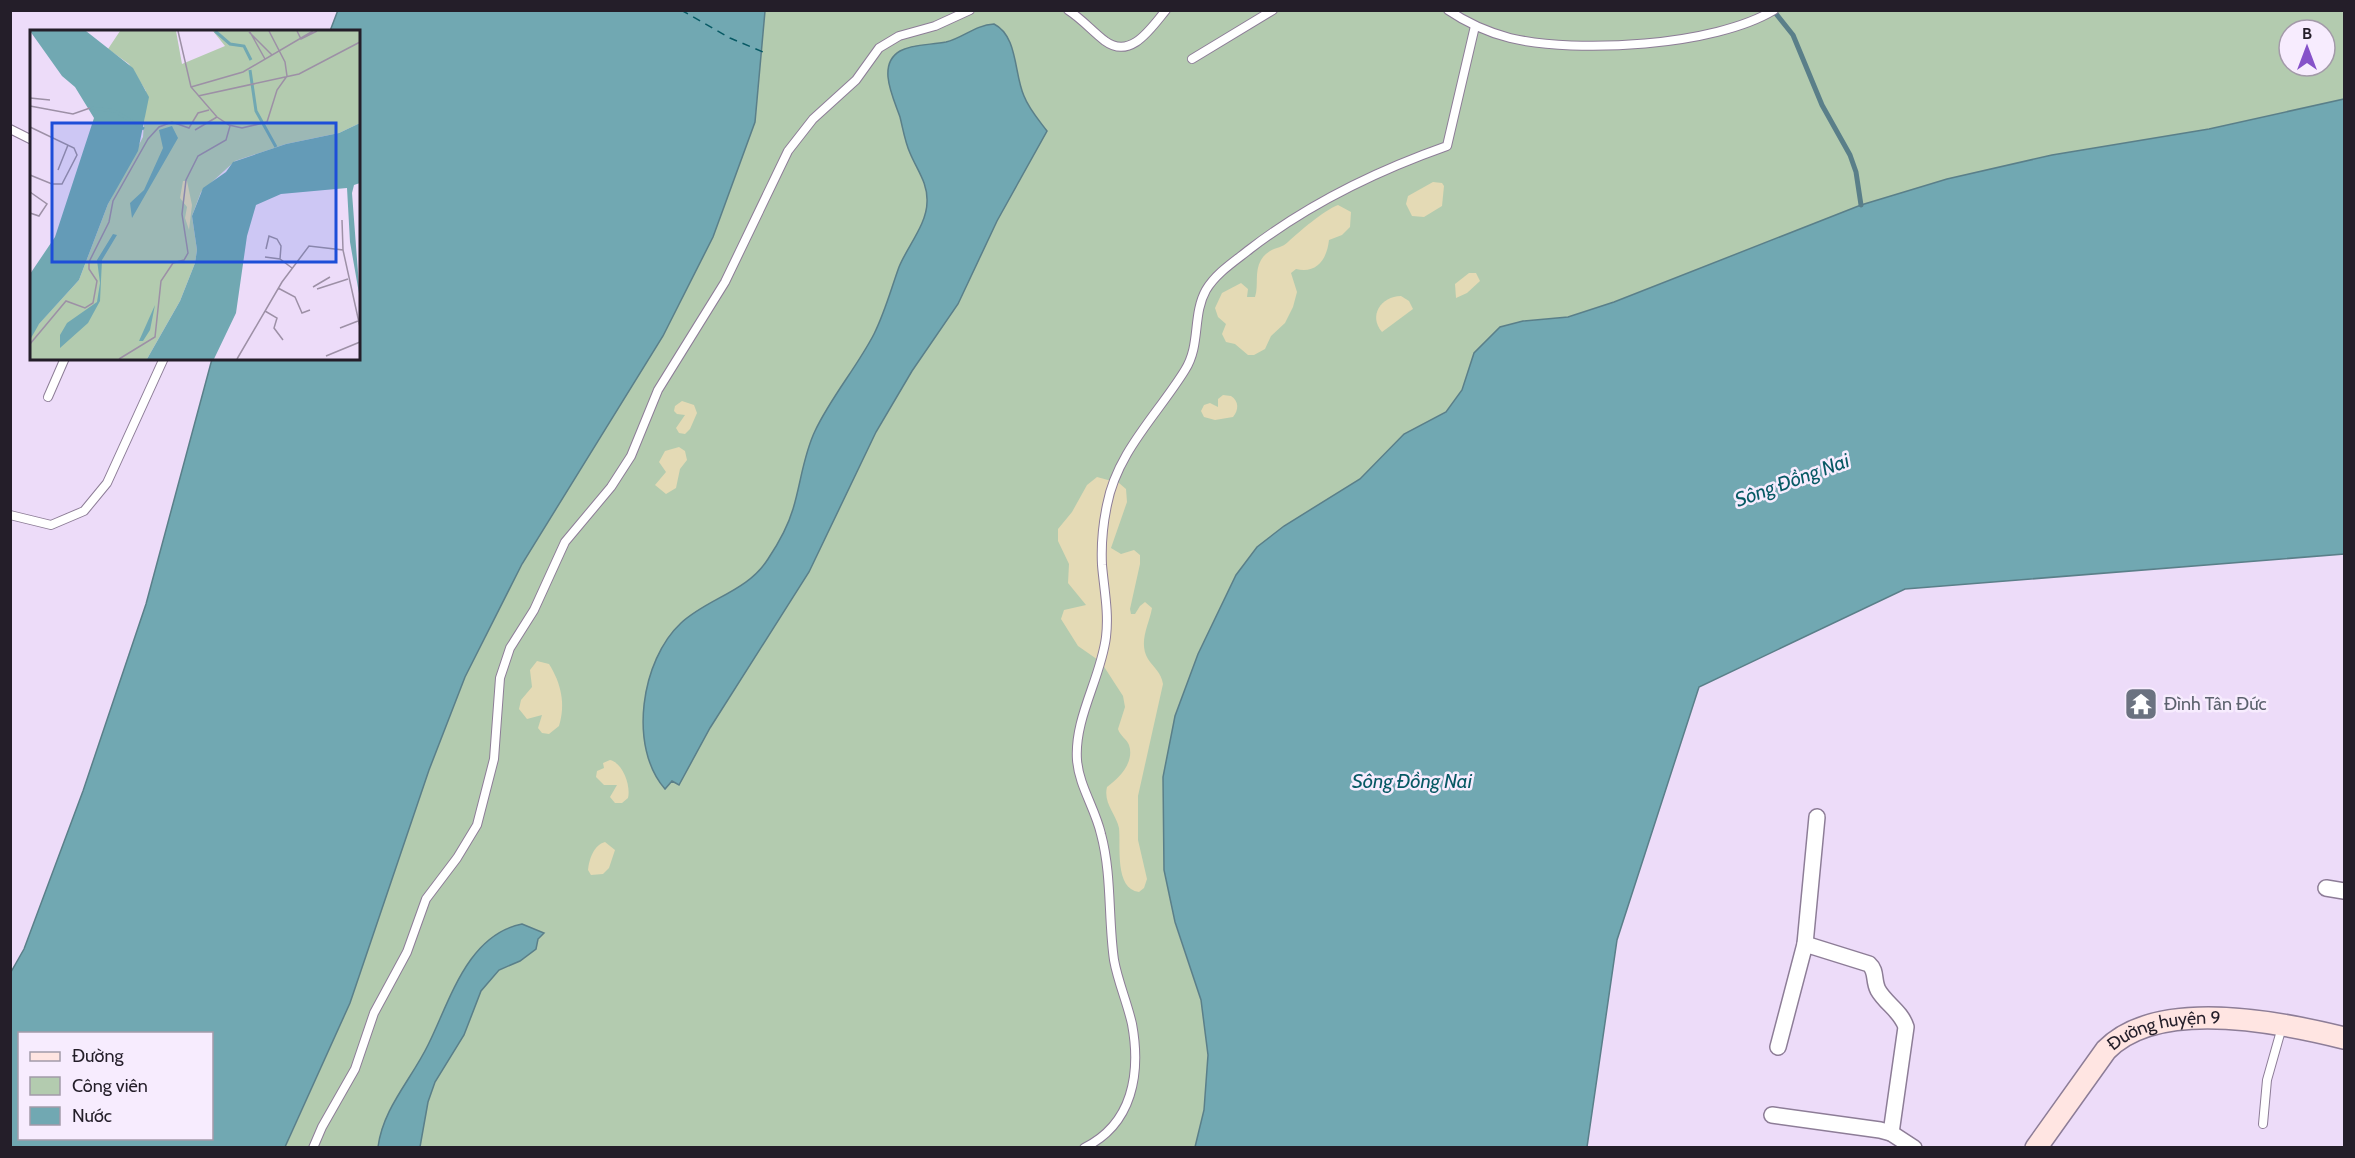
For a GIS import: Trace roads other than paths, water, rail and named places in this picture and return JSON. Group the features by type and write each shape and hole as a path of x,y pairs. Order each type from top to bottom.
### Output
{"street":[{"path":"1778,1047 1804,944 1817,817"},
{"path":"2326,888 2344,891"},
{"path":"1804,944 1869,964 1875,971 1878,991 1903,1018 1905,1045 1891,1133"},
{"name":"Đường huyện 9","path":"2036,1148 2106,1050 2117,1039 2138,1028 2184,1019 2238,1019 2344,1038"},
{"path":"1772,1115 1891,1133 1914,1148"}],"lane":[{"path":"313,1148 322,1126 355,1069 374,1013 407,952 426,898 458,858 477,825 494,759 500,678 510,648 534,610 565,542 616,480 631,456 658,390 725,282 788,151 813,119 856,80 879,48 899,36 935,26 970,10"},
{"path":"1068,10 1105,41 1122,46 1141,40 1166,10"},
{"path":"1192,59 1273,10"},
{"path":"1448,10 1475,26 1526,41 1615,45 1724,30 1764,16 1774,10"},
{"path":"1084,1148 1098,1140 1116,1123 1130,1100 1135,1072 1131,1022 1114,961 1110,889 1104,846 1097,818 1083,787 1077,761 1078,734 1100,666 1106,635 1102,538 1107,503 1115,477 1130,448 1191,359 1198,332 1199,308 1213,280 1267,237 1321,201 1388,168 1447,146 1475,26"},
{"path":"10,129 30,139"},
{"path":"48,398 64,360"},
{"path":"10,515 51,525 84,511 106,483 163,360"},
{"path":"2263,1124 2267,1080 2283,1026"}],"water":[{"path":"338,10 765,11 755,122 713,237 663,336 522,564 465,677 429,770 350,1003 285,1147 11,1147 11,972 24,949 83,791 146,604 212,360 360,360 360,30 330,30"},
{"path":"994,24 1007,37 1024,96 1031,110 1047,131 997,221 958,304 912,371 876,432 809,572 710,728 679,785 672,781 665,789 653,771 646,751 643,728 644,704 656,659 667,639 681,623 749,579 768,559 791,515 815,431 874,334 899,267 924,219 927,202 926,189 905,140 891,92 889,65 893,57 905,49 946,42"},
{"name":"Sông Đồng Nai","path":"2344,99 2344,554 1905,589 1699,687 1617,940 1587,1147 1195,1147 1204,1110 1208,1055 1201,1000 1175,922 1164,870 1163,777 1175,716 1198,654 1236,575 1257,547 1284,526 1360,479 1404,434 1446,412 1462,390 1474,353 1500,327 1523,321 1568,317 1614,302 1861,205 1947,179 2052,155 2209,129"},
{"path":"522,924 544,933 538,939 536,949 520,961 499,970 481,991 464,1035 435,1082 428,1102 420,1147 378,1147 392,1107 428,1045 463,972 487,941 503,931"}],"waterway":[{"path":"1773,10 1793,35 1822,105 1850,155 1856,172 1861,205"}],"place":[{"name":"Đình Tân Đức","path":"2141,704"}]}
